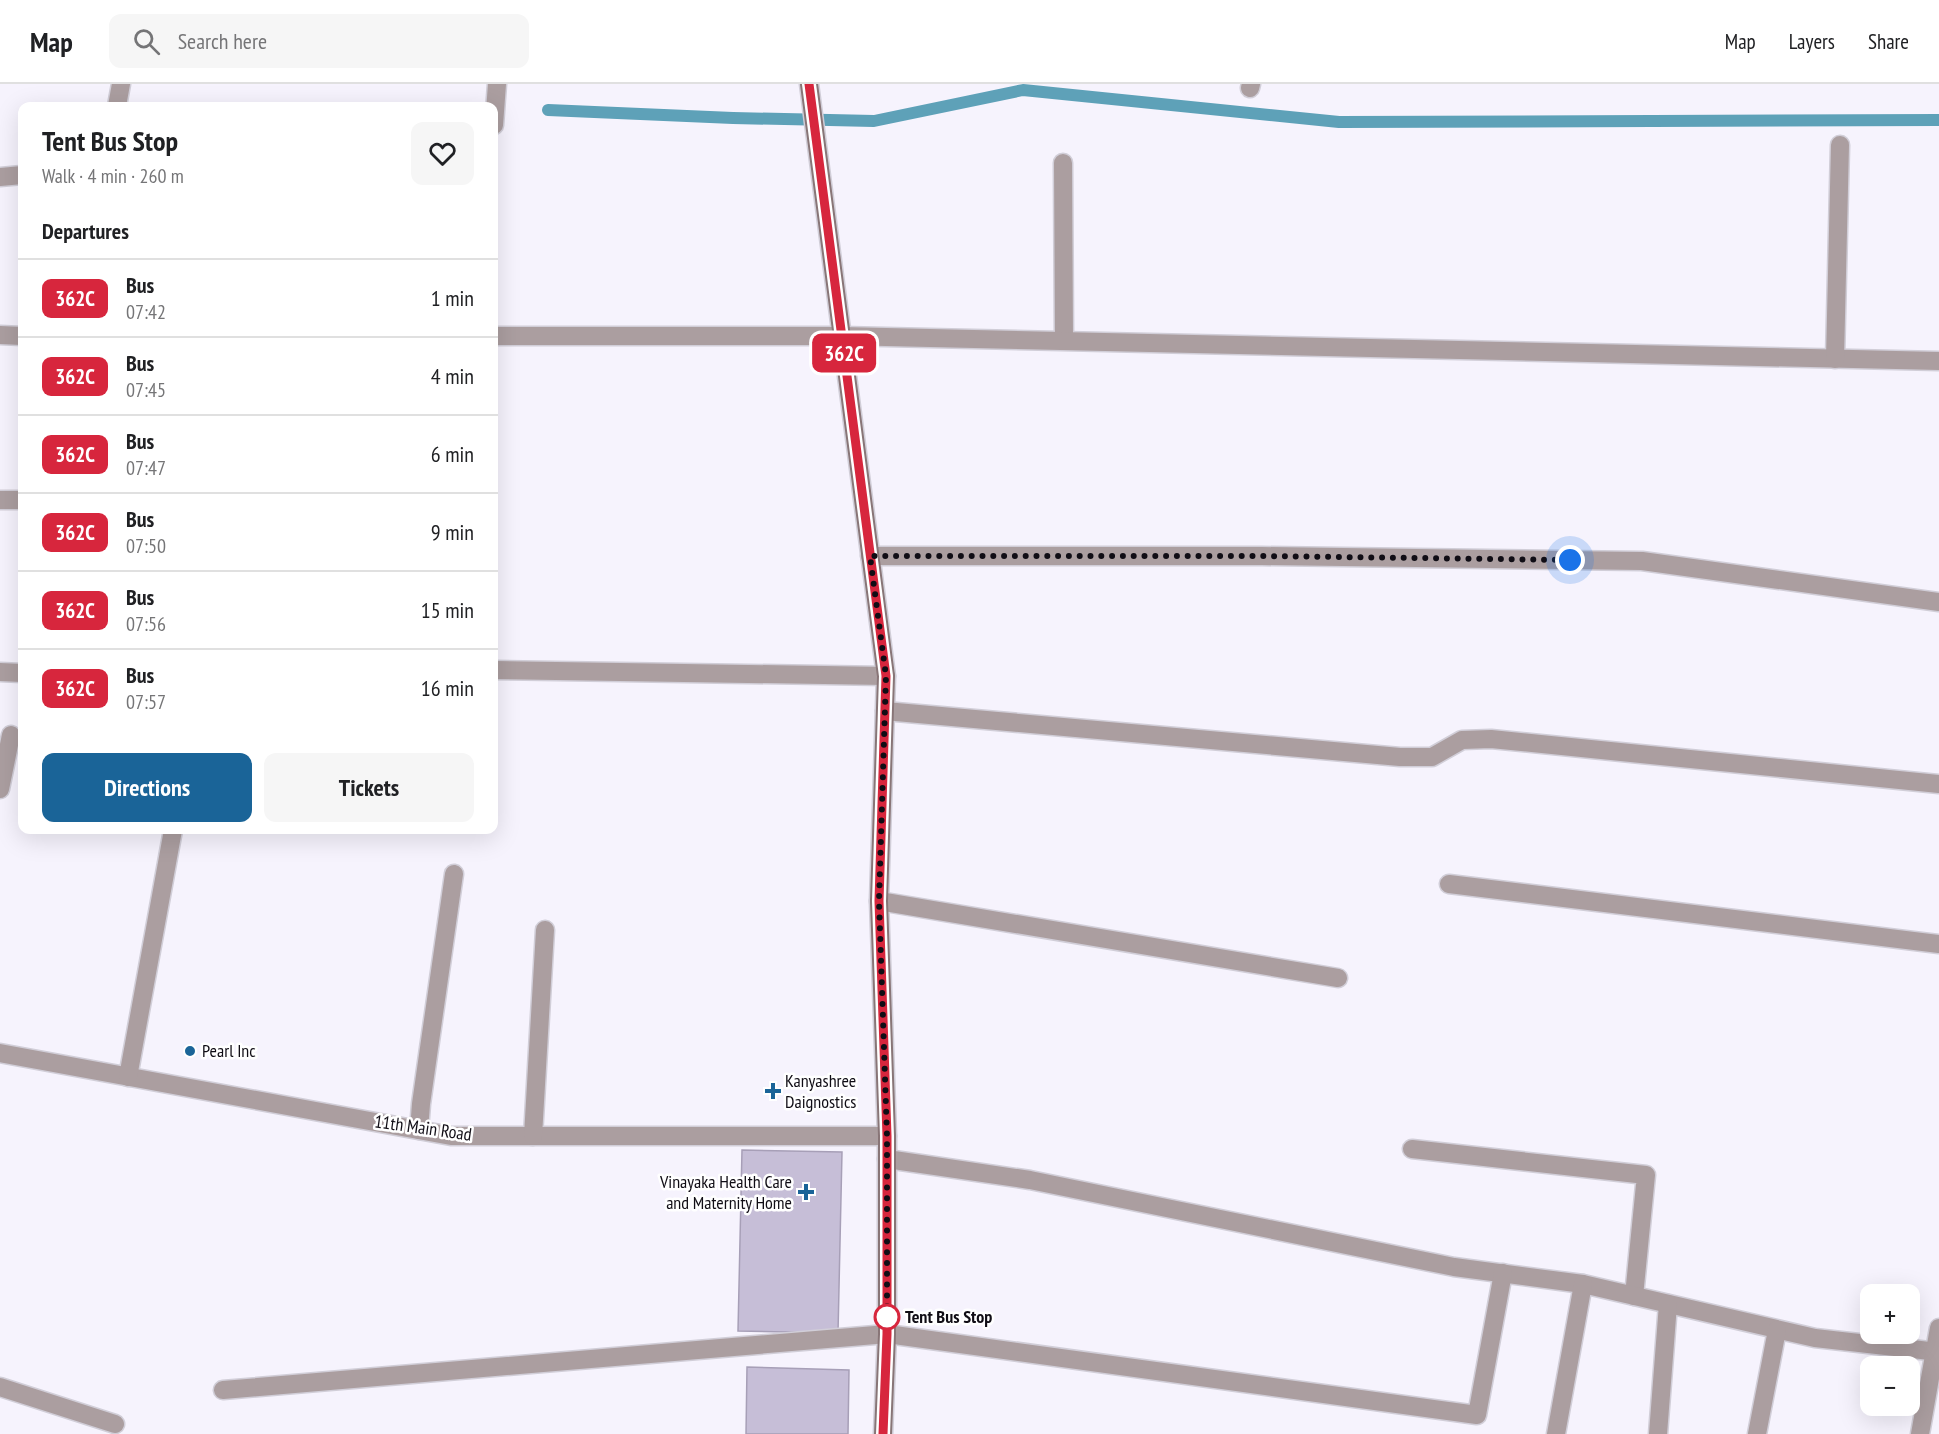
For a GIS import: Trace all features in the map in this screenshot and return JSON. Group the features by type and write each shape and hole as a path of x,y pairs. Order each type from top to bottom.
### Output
{"main road":[{"path":"810,93 886,676 879,901 887,1136 887,1334 883,1434"}],"street":[{"path":"118,102 121,84"},
{"path":"496,102 497,84"},
{"path":"1835,358 1840,145"},
{"path":"1063,163 1064,340"},
{"path":"0,177 18,175"},
{"path":"0,336 18,336"},
{"path":"498,336 842,336 1939,361"},
{"path":"0,500 18,500"},
{"path":"870,556 1262,556 1642,561 1939,602"},
{"path":"498,670 886,676"},
{"path":"0,672 18,673"},
{"path":"885,711 1409,757 1432,756 1462,740 1491,739 1939,784"},
{"path":"0,789 11,735"},
{"path":"128,1077 172,834"},
{"path":"419,1130 454,874"},
{"path":"1449,884 1939,945"},
{"path":"879,901 1338,978"},
{"path":"533,1136 545,930"},
{"name":"11th Main Road","path":"0,1053 451,1136 887,1136"},
{"path":"1412,1149 1646,1175 1634,1296"},
{"path":"886,1159 1030,1180 1454,1267 1583,1284 1815,1338 1937,1352"},
{"path":"223,1390 887,1334 1477,1415 1503,1273"},
{"path":"1556,1434 1583,1284"},
{"path":"1658,1434 1668,1304"},
{"path":"1920,1434 1937,1352 1939,1328"},
{"path":"1757,1434 1777,1330"},
{"path":"0,1387 115,1424"}],"building":[{"path":"742,1150 842,1152 838,1333 738,1331"},
{"path":"747,1367 849,1370 848,1434 746,1434"}],"waterway":[{"path":"548,110 874,121 1023,90 1339,122 1939,120"}],"bus line":[{"name":"362C","path":"809,84 886,676 879,901 887,1136 887,1334 883,1434"}],"place":[{"name":"Pearl Inc","path":"190,1051"},
{"name":"Kanyashree Daignostics","path":"773,1091"},
{"name":"Vinayaka Health Care and Maternity Home","path":"806,1192"},
{"name":"Tent Bus Stop","path":"887,1317"}],"route":[{"path":"887,1317 887,1136 879,901 886,676 870,556 1262,556 1570,560"}]}
